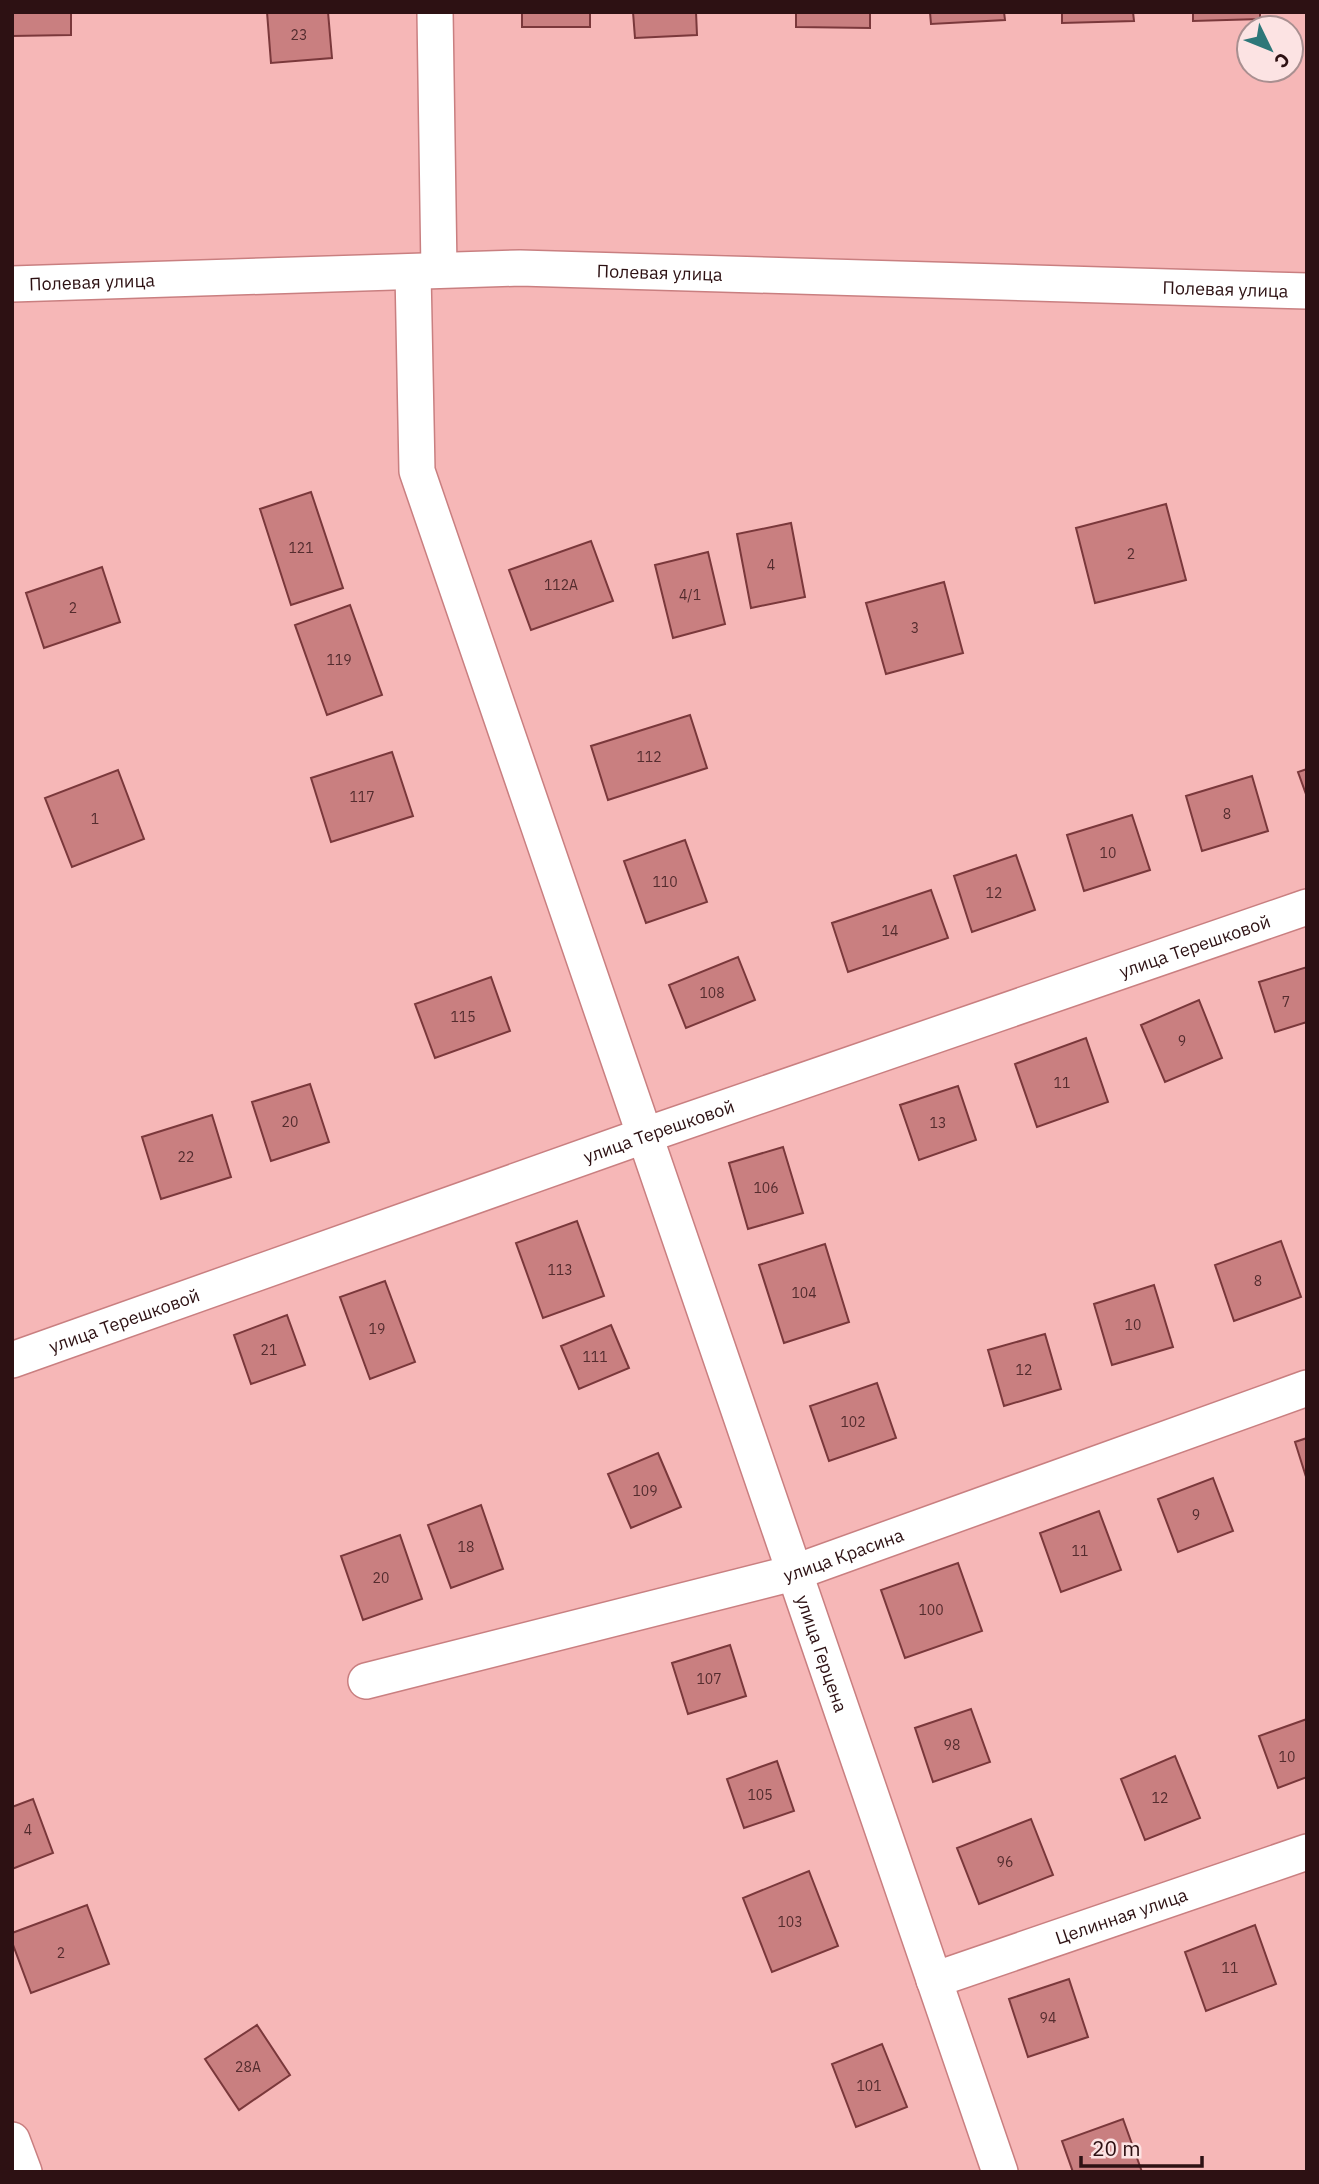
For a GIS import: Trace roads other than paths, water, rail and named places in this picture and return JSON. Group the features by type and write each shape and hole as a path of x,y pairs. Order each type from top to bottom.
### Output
{"street":[{"name":"улица Герцена","path":"435,12 417,471 1000,2172"},
{"name":"Полевая улица","path":"12,284 520,268 1307,291"},
{"name":"улица Терешковой","path":"12,1360 643,1136 1307,907"},
{"name":"улица Красина","path":"366,1681 793,1573 1307,1388"},
{"name":"Целинная улица","path":"934,1980 1307,1852"},
{"path":"12,2140 24,2172"}]}
